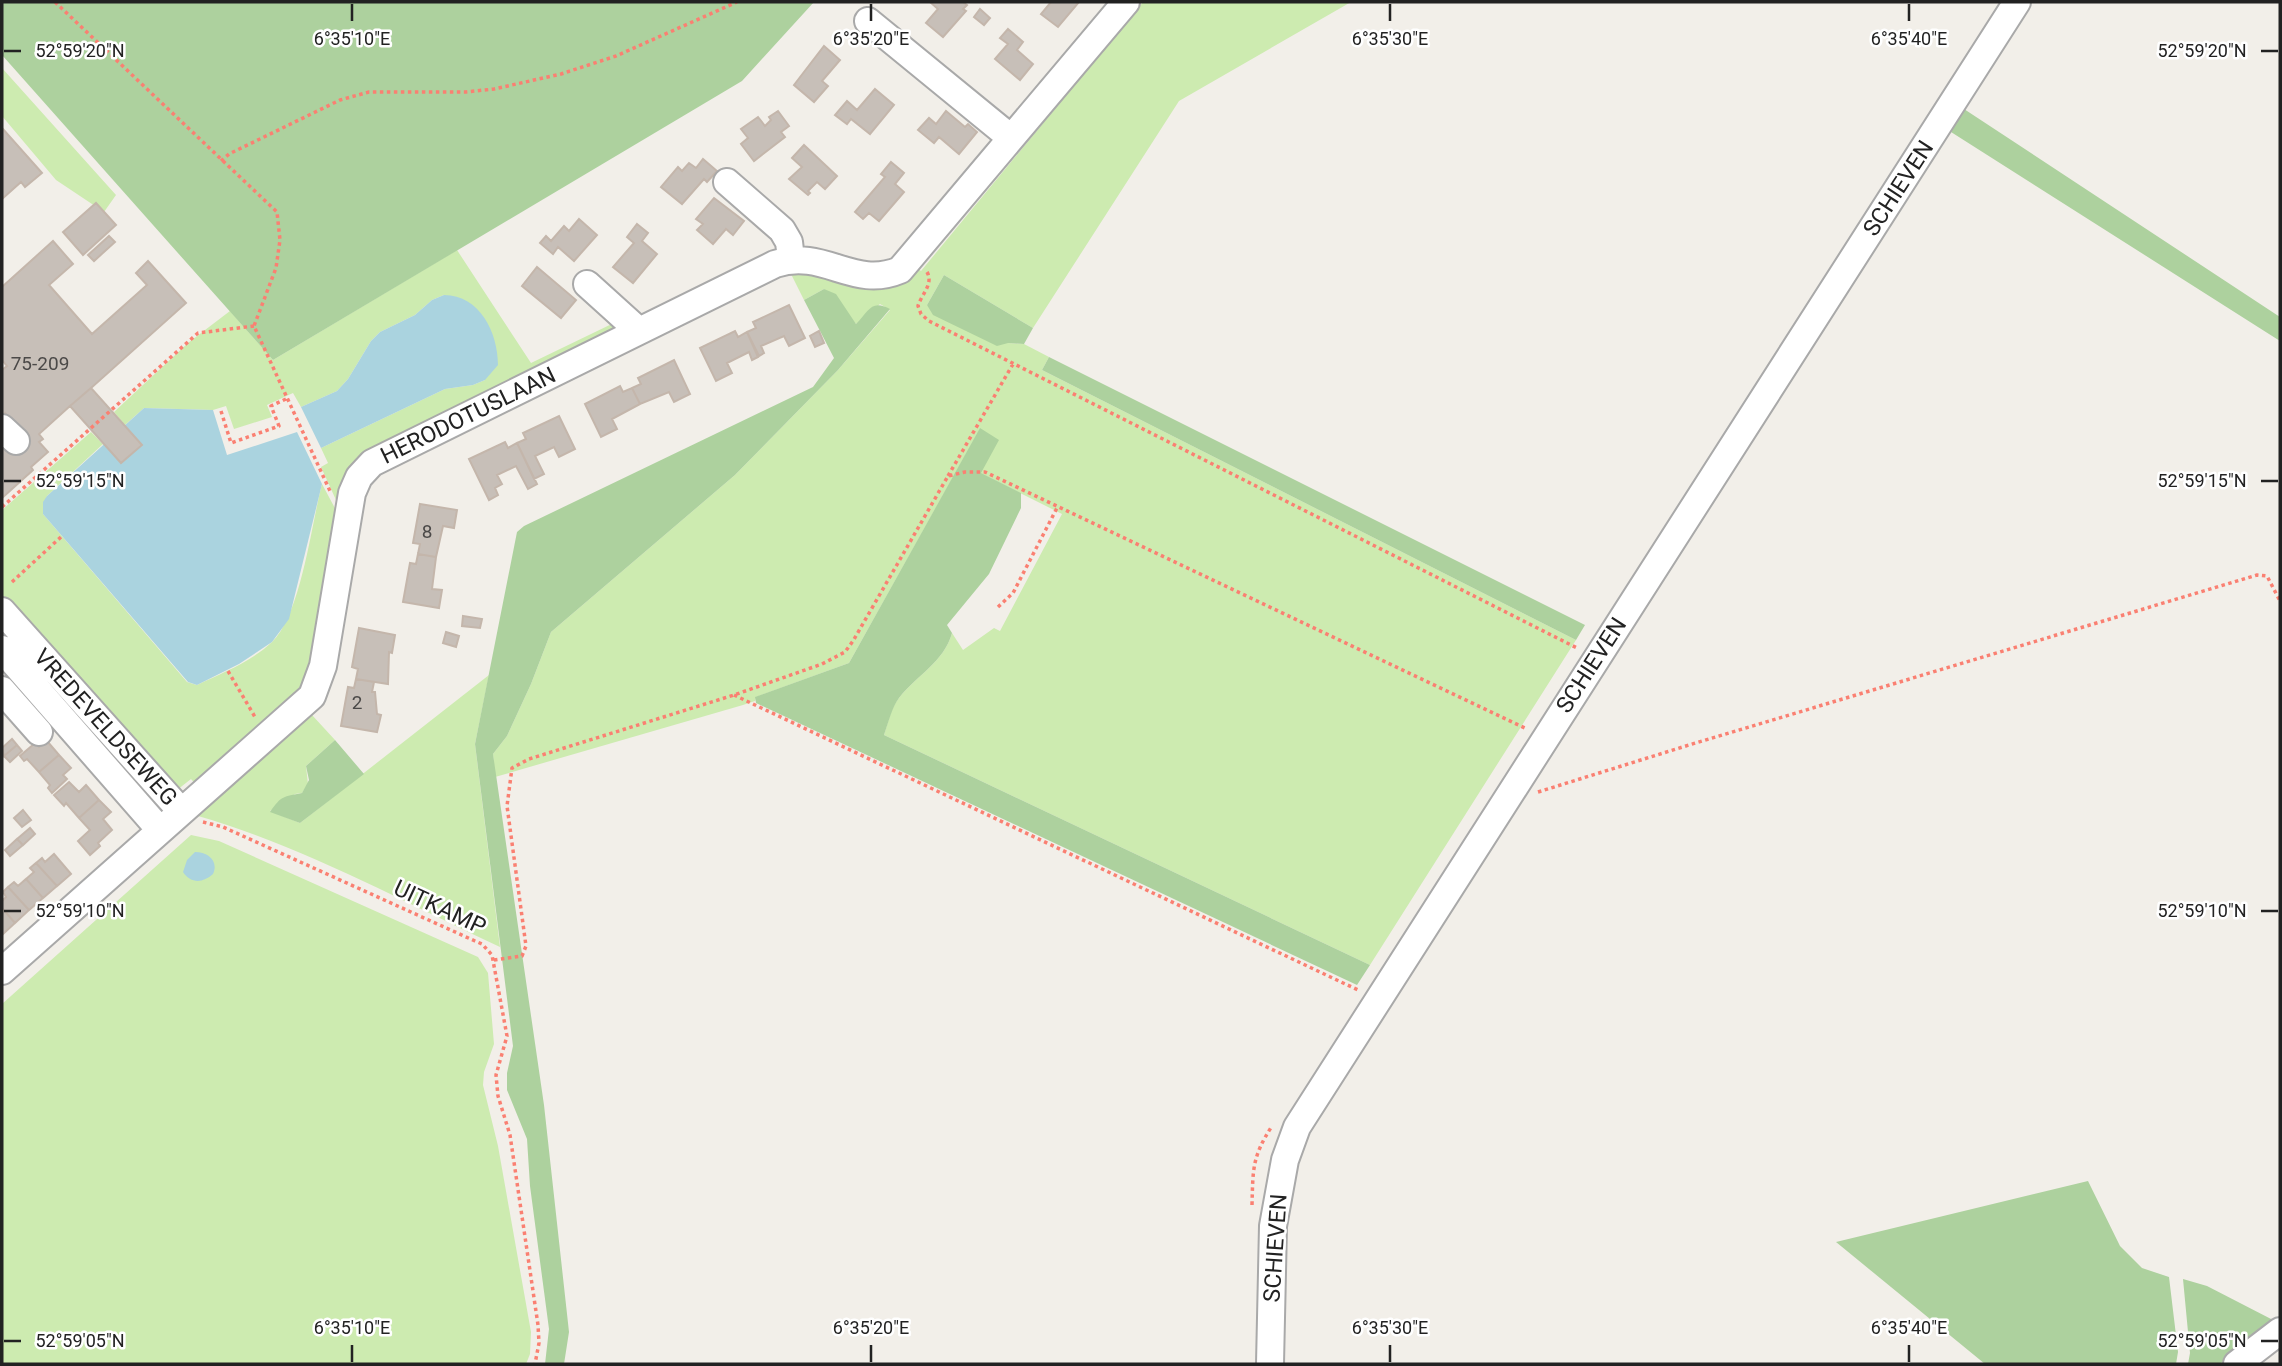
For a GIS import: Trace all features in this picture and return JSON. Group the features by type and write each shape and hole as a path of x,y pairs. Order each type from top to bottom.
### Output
{"street":[{"path":"727,182 782,230 789,242 791,259 811,260 868,277 886,276 900,270 1126,2"},
{"name":"SCHIEVEN","path":"1270,1364 1273,1226 1285,1160 1297,1127 2017,2"},
{"path":"869,21 1011,138"},
{"name":"HERODOTUSLAAN","path":"181,811 312,696 323,666 352,494 365,469 383,456 775,264 791,259"},
{"path":"587,284 639,331"},
{"name":"VREDEVELDSEWEG","path":"2,611 181,811 160,830 2,649"},
{"name":"VREDEVELDSEWEG","path":"39,732 10,700 40,692"},
{"path":"2,971 160,830"},
{"path":"2237,1364 2280,1331"}],"path":[{"path":"55,2 277,212 280,240 276,268 254,326 335,502"},
{"path":"221,161 229,154 340,100 369,92 466,92 494,89 561,74 616,56 737,2"},
{"path":"911,259 930,277 918,306 921,314 929,321 1577,648"},
{"path":"2,507 198,333 254,326"},
{"path":"494,960 523,956 526,946 507,806 512,768 529,759 734,695 822,664 845,652 1013,364"},
{"path":"221,411 231,443 278,426 271,406 288,398"},
{"path":"948,476 965,472 985,472 1527,728"},
{"path":"999,607 1013,593 1058,506"},
{"path":"12,582 62,536"},
{"path":"1509,793 1524,798 1575,779 2257,575 2267,576 2280,601"},
{"path":"228,671 258,722"},
{"path":"734,695 1358,990"},
{"name":"UITKAMP","path":"181,811 205,824 223,827 482,944 492,955 507,1036 496,1075 498,1096 510,1135 538,1325 539,1343 535,1364"}],"green space":[{"path":"2,2 814,2 742,81 273,360 2,55"},
{"path":"1143,2 1351,2 1179,101 1033,328 944,275 927,305 1008,343 1024,344 1049,357 1042,370 1576,640 1370,965 884,735 896,702 943,652 952,633 963,650 994,628 1000,631 1062,514 980,473 980,429 849,663 756,697 755,701 743,705 495,777 493,754 507,736 551,632 735,475 838,370 890,310 880,304 856,324 824,289 804,300 788,268 915,266 921,271"},
{"path":"2,68 116,195 104,212 56,180 2,116"},
{"path":"1964,109 2280,317 2280,341 1951,132"},
{"path":"457,250 531,363 620,320 620,328 370,454 341,511 321,467 328,463 321,448 445,389 473,385 485,380 444,295 432,300 415,315 380,332 337,391 301,407 293,393 267,405 272,417 234,429 226,406 213,410 144,408 125,425 114,412 188,343 230,311 273,360"},
{"path":"944,275 1033,328 1024,344 1008,343 997,346 933,315 927,305"},
{"path":"824,289 836,294 856,324 874,306 890,309 838,370 735,475 551,632 507,736 493,754 544,1105 569,1332 564,1364 545,1364 549,1329 530,1186 527,1139 507,1090 507,1073 513,1046 475,744 517,532 524,526 813,387 834,358 804,300"},
{"path":"1049,357 1585,625 1576,640 1042,370"},
{"path":"980,428 999,440 981,473 1021,493 1021,508 989,574 947,625 952,633 943,652 899,698 884,735 1370,965 1357,985 756,703 755,697 849,663"},
{"path":"91,432 103,444 47,496 43,514 187,682 197,685 246,661 272,642 282,629 298,591 322,484 337,512 321,596 325,598 310,680 199,788 191,779 177,790 171,786 2,596 2,510"},
{"path":"489,675 475,744 500,947 313,858 198,816 312,715 335,740 306,766 308,784 302,793 295,794 270,811 300,823"},
{"path":"335,740 364,774 300,823 270,812 283,798 302,793 309,780 306,766"},
{"path":"191,835 219,841 478,957 488,973 494,1044 484,1072 483,1085 498,1146 531,1332 530,1354 526,1364 2,1364 2,1004"},
{"path":"2088,1181 2120,1246 2142,1268 2169,1277 2178,1352 2176,1364 1985,1364 1836,1242"},
{"path":"2183,1279 2207,1286 2273,1320 2220,1364 2188,1364 2190,1353"}],"water":[{"path":"444,295 468,301 484,318 495,341 498,365 485,380 473,385 445,389 321,448 301,407 337,391 380,332 415,315 432,300"},
{"path":"144,408 213,410 227,455 297,432 322,484 289,619 272,642 239,664 197,685 188,682 43,514 43,502 47,496"},
{"path":"195,852 208,856 215,865 213,874 205,879 193,880 183,872 187,860"}],"building":[{"path":"930,2 963,2 967,5 963,9 966,11 943,37 926,23 938,9"},
{"path":"1051,2 1079,2 1058,27 1041,14"},
{"path":"980,9 990,18 984,25 974,17"},
{"path":"1008,29 1023,42 1017,50 1033,64 1020,80 995,59 1008,44 1000,38"},
{"path":"824,46 840,60 822,81 828,86 814,102 794,85"},
{"path":"875,89 894,105 870,134 851,119 847,124 835,115 847,101 857,110"},
{"path":"778,111 789,126 781,132 785,137 754,161 741,144 748,138 741,129 758,117 765,126 771,120 769,117"},
{"path":"946,111 965,127 968,124 977,132 959,154 939,137 934,143 918,130 929,118 936,124"},
{"path":"2,128 42,173 25,187 21,182 2,199"},
{"path":"804,145 837,176 825,189 817,182 808,191 808,195 789,179 802,167 792,158"},
{"path":"703,159 717,171 707,182 704,179 682,204 661,187 678,167 682,171 689,163 696,168"},
{"path":"891,162 904,173 895,184 904,192 879,221 869,213 863,219 855,212 885,177 881,174"},
{"path":"714,198 744,221 733,235 726,229 713,244 697,230 703,224 696,219"},
{"path":"96,203 116,225 83,255 63,232"},
{"path":"579,219 597,235 574,261 558,247 553,254 540,243 546,236 551,241 564,226 569,231"},
{"path":"637,224 648,233 642,241 657,254 633,283 613,267 634,243 627,237"},
{"path":"109,236 115,242 94,261 88,255"},
{"path":"53,241 73,264 49,285 92,334 147,285 136,273 148,261 186,303 91,388 142,445 121,463 70,406 39,434 43,439 39,442 48,452 31,467 33,470 2,498 2,448 9,442 18,452 30,441 5,413 2,416 2,370 7,366 2,360 2,287"},
{"path":"537,267 576,300 561,318 522,286"},
{"path":"789,305 805,338 789,346 784,336 761,346 764,353 759,356 747,332 756,328 753,322"},
{"path":"735,331 738,337 747,332 758,357 752,360 749,352 727,363 732,373 716,381 700,348"},
{"path":"819,331 824,343 815,347 810,336"},
{"path":"674,360 690,394 674,402 669,392 640,404 632,388 641,384 638,378"},
{"path":"620,386 623,392 632,388 640,404 612,419 617,429 601,437 585,404"},
{"path":"91,388 142,445 121,463 70,406"},
{"path":"559,416 575,449 559,457 554,447 535,456 544,474 534,479 517,443 526,439 523,433"},
{"path":"505,442 508,448 517,443 537,484 528,489 516,466 497,475 502,484 495,488 498,495 489,500 469,459"},
{"path":"420,504 457,510 454,528 443,526 436,557 418,554 420,544 413,543"},
{"path":"418,554 436,557 432,589 442,590 439,608 403,602 410,563 416,564"},
{"path":"463,616 482,619 480,628 462,626"},
{"path":"359,628 395,635 392,653 389,652 388,684 356,679 358,669 352,667"},
{"path":"446,632 459,636 456,647 443,643"},
{"path":"356,679 374,682 372,692 375,692 377,714 381,715 377,732 341,726 348,687 354,688"},
{"path":"12,739 17,745 4,756 2,748"},
{"path":"47,741 59,755 39,772 27,759 24,761 20,756 35,743 39,747"},
{"path":"17,745 22,751 10,762 4,756"},
{"path":"59,755 71,768 63,775 67,779 52,793 48,788 50,785 39,772"},
{"path":"69,782 79,792 86,785 99,800 79,818 66,803 64,806 54,795"},
{"path":"99,800 111,812 103,819 112,830 90,855 78,841 90,830 79,818"},
{"path":"23,810 31,820 22,827 14,818"},
{"path":"30,828 35,834 23,845 17,839"},
{"path":"17,839 23,845 10,856 5,850"},
{"path":"54,854 71,874 57,886 36,863 42,858 45,862"},
{"path":"36,863 57,886 43,898 26,879 34,872 30,868"},
{"path":"26,879 43,898 29,910 8,887 14,882 18,886"},
{"path":"8,887 29,910 15,923 2,908 2,901 6,897 3,892"},
{"path":"2,908 15,923 2,935"}]}
